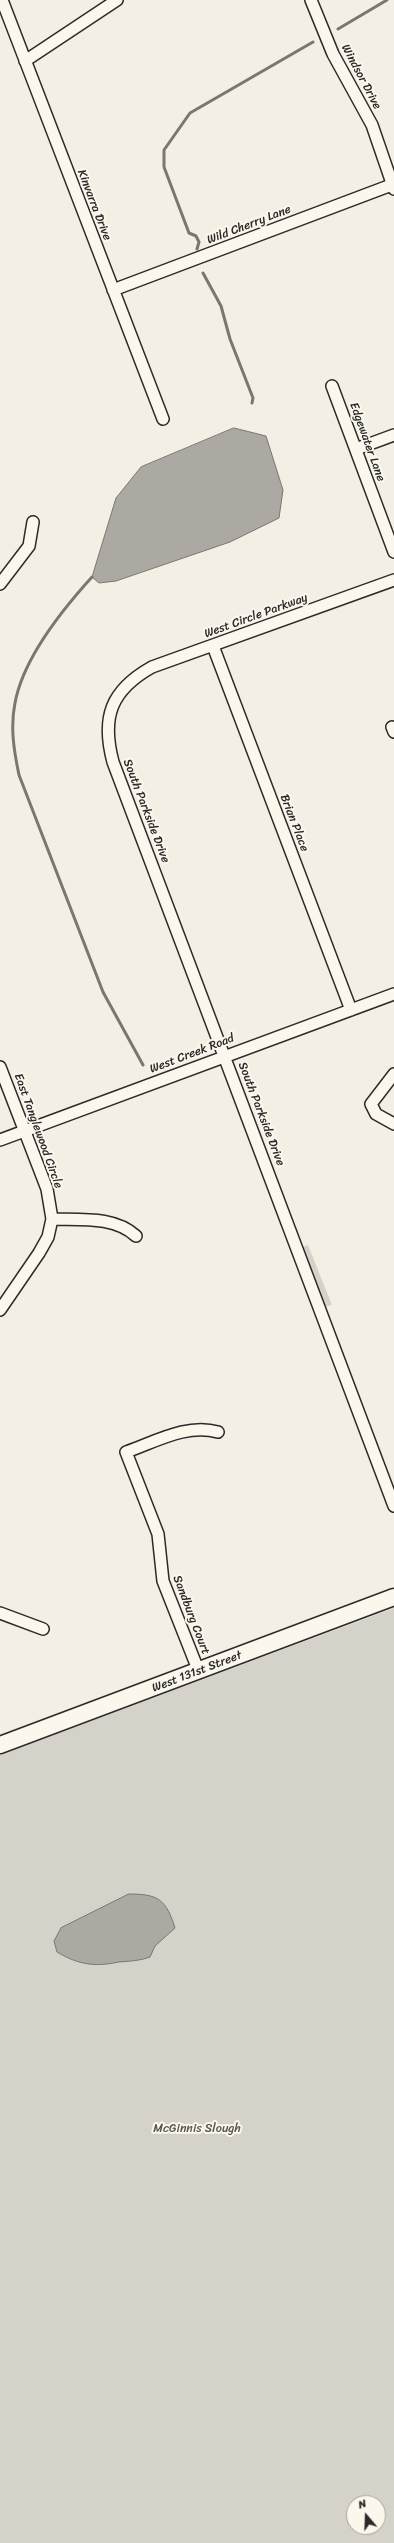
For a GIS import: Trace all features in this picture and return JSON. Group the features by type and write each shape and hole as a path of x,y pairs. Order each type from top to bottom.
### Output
{"street":[{"name":"Kinvarra Drive","path":"2,0 163,419"},
{"path":"25,61 117,0"},
{"name":"Windsor Drive","path":"311,0 333,54 372,125 394,186"},
{"name":"Wild Cherry Lane","path":"113,290 394,186"},
{"name":"Edgewater Lane","path":"332,386 394,552"},
{"path":"356,449 394,435"},
{"path":"0,584 29,546 33,522"},
{"name":"West Circle Parkway","path":"107,730 113,704 130,682 152,667 394,580"},
{"name":"Brian Place","path":"213,646 351,1010"},
{"name":"South Parkside Drive","path":"107,730 113,762 394,1506"},
{"name":"West Creek Road","path":"0,1140 394,994"},
{"name":"East Tanglewood Circle","path":"0,1067 47,1189 52,1219 48,1237 39,1253 0,1310"},
{"path":"394,1074 371,1104 376,1114 394,1124"},
{"path":"52,1219 106,1221 126,1227 136,1236"},
{"name":"Sandburg Court","path":"199,1672 164,1581 158,1534 126,1452 191,1429 205,1428 218,1432"},
{"name":"West 131st Street","path":"0,1745 199,1672 394,1597"},
{"path":"0,1613 43,1629"}],"green space":[{"path":"308,1245 332,1305 325,1307 302,1247"},
{"name":"McGinnis Slough","path":"394,1608 394,2543 0,2543 0,1755"}],"shaded area":[{"path":"234,428 266,436 283,490 279,518 230,542 116,581 99,583 92,577 116,498 141,467"},
{"path":"129,1894 147,1895 160,1900 172,1918 175,1928 155,1946 150,1957 110,1964 87,1964 73,1960 57,1952 54,1941 61,1928"}],"waterway":[{"path":"338,29 387,0"},
{"path":"197,249 199,242 196,236 189,233 164,167 164,150 190,113 313,42"},
{"path":"203,273 221,306 230,339 253,398 252,403"},
{"path":"92,577 68,604 45,636 26,669 19,686 15,703 13,739 19,775 103,992 143,1065"}]}
